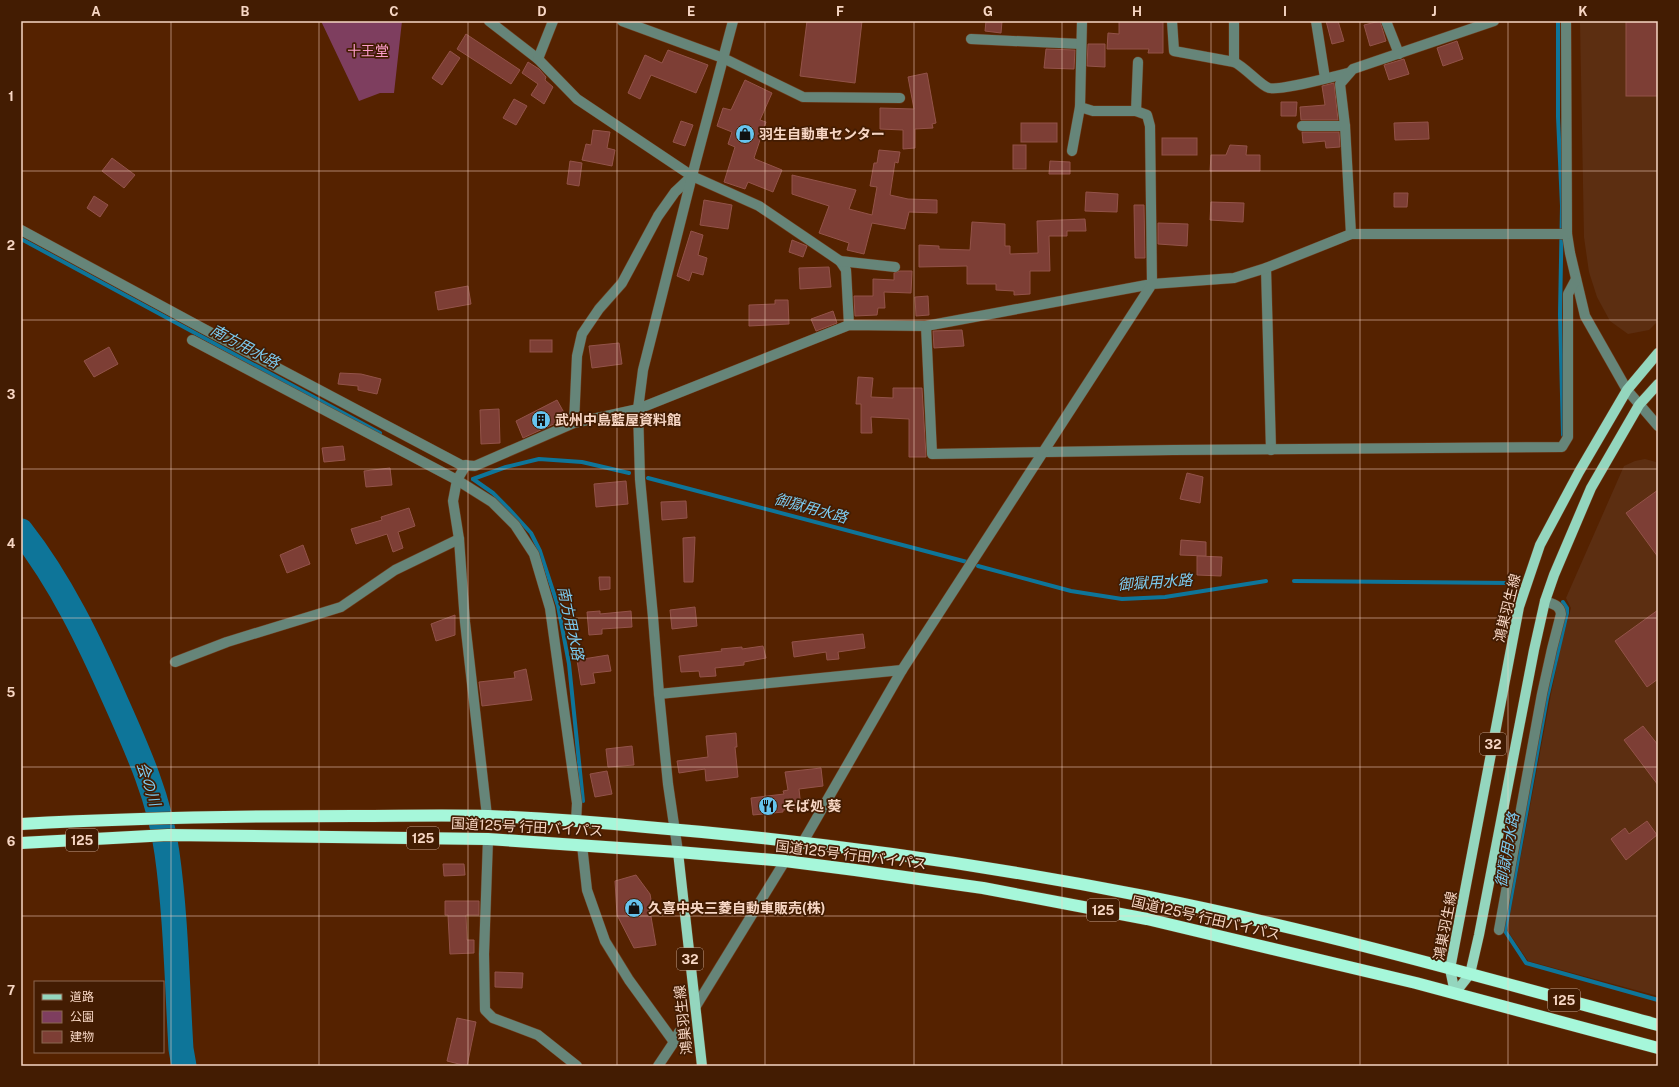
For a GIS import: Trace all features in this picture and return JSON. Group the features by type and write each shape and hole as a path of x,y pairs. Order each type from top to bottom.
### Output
{"highway":[{"name":"国道125号 行田バイパス","path":"21,824 140,818 487,816 675,829 803,842 923,858 1048,878 1149,897 1313,934 1470,974 1658,1025"},
{"name":"国道125号 行田バイパス","path":"21,843 168,835 488,839 785,861 924,879 1054,901 1147,919 1455,993 1658,1048"}],"main road":[{"name":"鴻巣羽生線","path":"1455,993 1450,969 1519,607 1540,545 1627,390 1658,353"},
{"name":"32","path":"1455,993 1470,974 1479,935 1534,650 1545,601 1554,575 1591,488 1639,405 1658,384"},
{"name":"鴻巣羽生線","path":"678,852 702,1065"}],"street":[{"path":"489,21 538,59 577,99 692,176 759,206 840,261 846,270 849,325"},
{"path":"538,59 553,21"},
{"path":"622,21 723,58 803,97 900,98"},
{"path":"678,852 659,694 654,617 640,479 638,409 643,370 692,176 734,21"},
{"path":"1072,151 1080,107 1082,21"},
{"path":"1172,21 1174,51 1234,62 1240,65 1268,88 1281,88 1350,73"},
{"path":"1234,21 1234,62"},
{"path":"1316,21 1325,78"},
{"path":"1386,21 1399,54"},
{"path":"1351,234 1345,126 1340,84 1353,70 1494,21"},
{"path":"1566,21 1567,234 1576,279 1585,316 1627,390 1658,426"},
{"path":"971,39 1081,44"},
{"path":"1136,111 1138,62"},
{"path":"803,842 902,670 1152,284 1150,126 1148,115 1136,111 1093,111 1080,107"},
{"path":"1302,126 1345,126"},
{"path":"574,423 577,356 582,334 599,309 622,283 658,216 675,192 692,176"},
{"path":"21,230 461,465 475,466 574,423 638,409 849,325 926,326 1152,284 1234,278 1266,268 1351,234 1567,234"},
{"path":"840,261 895,267"},
{"path":"1266,268 1271,450"},
{"path":"926,326 932,454 1562,447 1568,438 1568,294 1576,279"},
{"path":"192,340 457,480 492,502 515,525 534,554 550,608 577,803 576,822"},
{"path":"466,465 457,480 453,501 459,539 466,630 487,816"},
{"path":"175,662 227,642 341,607 394,570 459,539"},
{"path":"1499,930 1542,694 1561,614 1561,609 1558,606 1545,601"},
{"path":"659,694 902,670"},
{"path":"488,839 484,954 485,1010 492,1018 538,1035 578,1066"},
{"path":"582,845 587,890 605,942 629,980 674,1042"},
{"path":"696,1006 785,861"},
{"path":"658,1066 679,1032"}],"shaded area":[{"path":"1580,21 1658,21 1658,321 1649,330 1628,334 1610,321 1597,297 1589,272 1584,237"},
{"path":"1645,459 1656,462 1658,465 1658,996 1528,961 1507,930 1551,694 1562,640 1571,608 1566,598 1624,466 1635,461"}],"green space":[{"name":"十王堂","path":"321,21 402,21 394,93 380,93 359,101"}],"building":[{"path":"807,21 862,21 855,83 800,76"},
{"path":"986,21 1002,21 1001,33 985,31"},
{"path":"1119,21 1163,21 1163,53 1148,53 1149,49 1107,49 1108,33 1119,34"},
{"path":"1326,21 1338,21 1344,41 1332,44"},
{"path":"1380,21 1386,41 1370,46 1364,25"},
{"path":"1626,21 1658,21 1658,96 1626,96"},
{"path":"466,34 520,70 511,84 457,49"},
{"path":"1457,41 1463,59 1443,66 1437,48"},
{"path":"1088,44 1105,44 1105,67 1087,66"},
{"path":"1046,49 1075,50 1074,69 1044,68"},
{"path":"668,50 708,65 696,93 651,75 640,99 628,93 645,55 662,63"},
{"path":"450,51 460,58 442,85 432,78"},
{"path":"1404,59 1409,74 1389,80 1384,65"},
{"path":"528,62 539,69 546,77 545,80 553,87 544,104 531,95 538,84 522,73"},
{"path":"927,73 936,123 932,124 933,128 915,129 915,148 903,149 903,130 880,129 880,108 914,109 908,77"},
{"path":"745,80 772,93 760,120 766,122 754,158 782,170 773,192 748,182 745,189 724,182 735,147 728,144 732,132 717,126 723,108 731,110"},
{"path":"1334,83 1338,120 1301,120 1300,107 1325,105 1322,86"},
{"path":"514,99 527,106 516,125 503,118"},
{"path":"1281,102 1297,102 1296,116 1281,116"},
{"path":"681,121 693,125 685,146 673,142"},
{"path":"1428,122 1429,139 1395,140 1394,123"},
{"path":"1021,123 1057,123 1057,142 1021,142"},
{"path":"593,130 610,132 607,148 615,150 612,166 582,160 586,144 591,145"},
{"path":"1302,132 1339,132 1340,147 1326,148 1325,141 1303,143"},
{"path":"1162,138 1197,138 1197,155 1162,155"},
{"path":"1013,145 1026,145 1026,169 1013,169"},
{"path":"1230,145 1247,146 1246,155 1260,155 1260,171 1210,171 1211,155 1226,155"},
{"path":"879,150 900,152 898,163 895,162 890,195 908,199 937,200 937,213 909,212 905,229 872,223 864,254 847,250 849,243 819,233 829,206 792,194 792,175 856,190 849,209 872,215 877,187 870,186 874,163 877,163"},
{"path":"112,158 135,175 124,188 102,171"},
{"path":"570,161 582,163 579,186 567,184"},
{"path":"1050,161 1070,162 1070,174 1049,174"},
{"path":"1086,192 1118,194 1117,212 1085,211"},
{"path":"1394,193 1408,193 1407,207 1394,207"},
{"path":"94,196 108,205 100,217 87,208"},
{"path":"704,200 732,205 728,229 700,225"},
{"path":"1211,202 1244,203 1243,222 1210,220"},
{"path":"1134,205 1144,205 1145,258 1135,258"},
{"path":"1085,219 1086,231 1067,231 1067,236 1049,236 1050,271 1030,271 1030,294 1014,295 1014,291 996,290 996,284 967,284 967,266 919,267 919,245 939,246 939,249 970,250 972,222 1005,224 1005,246 1010,246 1010,254 1038,253 1037,221"},
{"path":"1158,223 1188,224 1187,246 1158,244"},
{"path":"691,231 703,235 698,255 707,258 703,275 692,272 689,281 677,276"},
{"path":"792,240 807,246 803,257 789,252"},
{"path":"829,267 831,287 800,289 799,268"},
{"path":"900,271 912,271 911,293 884,292 885,308 878,308 877,315 855,316 854,296 873,296 873,279 894,280 894,273"},
{"path":"468,286 471,304 438,310 435,292"},
{"path":"928,296 929,315 916,316 915,297"},
{"path":"775,300 788,300 789,324 749,326 749,305 775,304"},
{"path":"833,311 837,323 816,331 811,319"},
{"path":"962,330 964,346 934,348 933,331"},
{"path":"530,340 552,340 552,352 530,352"},
{"path":"619,343 622,364 592,368 589,346"},
{"path":"109,347 118,364 94,377 84,361"},
{"path":"340,373 361,374 381,379 377,394 358,390 358,386 338,384"},
{"path":"858,377 873,378 871,397 893,398 893,388 922,388 926,457 909,457 909,419 871,417 872,433 861,433 861,404 856,404"},
{"name":"武州中島藍屋資料館","path":"557,400 567,418 523,438 516,421"},
{"path":"499,409 500,443 481,444 480,410"},
{"path":"343,446 345,460 324,462 322,448"},
{"path":"390,468 392,485 366,487 364,471"},
{"path":"1187,473 1203,477 1200,503 1180,499"},
{"path":"626,481 628,504 596,507 594,484"},
{"path":"1658,490 1658,557 1626,513"},
{"path":"686,501 687,518 662,520 661,502"},
{"path":"409,508 415,526 398,532 403,548 393,552 387,534 356,544 351,529 382,520 381,517"},
{"path":"695,537 693,582 684,582 683,538"},
{"path":"1181,540 1206,542 1206,556 1180,555"},
{"path":"303,545 310,564 287,573 280,555"},
{"path":"1197,556 1222,557 1221,576 1197,575"},
{"path":"599,577 610,577 610,589 600,590"},
{"path":"695,607 697,626 672,629 670,610"},
{"path":"1658,610 1658,679 1647,687 1615,641"},
{"path":"600,611 600,614 631,611 632,627 602,629 602,634 589,635 587,612"},
{"path":"455,615 455,635 436,641 431,624"},
{"path":"863,634 865,648 838,652 839,659 827,660 826,652 794,657 792,642"},
{"path":"763,646 766,658 744,662 744,665 715,668 716,676 700,677 699,671 681,672 679,656 722,651 721,649 742,647 742,649"},
{"path":"608,655 611,671 593,673 595,683 581,685 577,660"},
{"path":"526,669 532,700 482,706 479,682 515,678 514,672"},
{"path":"1643,726 1658,745 1658,785 1624,740"},
{"path":"736,733 737,747 735,747 738,777 706,781 705,769 679,773 677,761 708,757 706,736"},
{"path":"632,746 634,765 608,767 606,749"},
{"path":"821,768 823,786 799,789 801,808 783,810 783,812 753,815 751,798 784,794 783,791 788,790 785,772"},
{"path":"607,771 612,794 595,797 590,774"},
{"path":"1647,821 1657,835 1626,860 1611,839 1625,828 1629,834"},
{"path":"443,864 464,864 465,875 444,876"},
{"path":"636,875 650,894 653,911 650,911 656,945 634,948 617,915 615,881"},
{"path":"445,901 479,901 479,915 466,915 467,940 474,940 474,953 450,954 448,915 445,915"},
{"path":"495,972 523,973 522,988 495,987"},
{"path":"457,1018 476,1022 467,1066 447,1061"}],"waterway":[{"path":"1558,21 1558,117 1562,206 1560,314 1563,435"},
{"name":"南方用水路","path":"23,240 380,433"},
{"name":"御獄用水路","path":"473,479 506,467 539,459 582,462 629,473"},
{"name":"御獄用水路","path":"648,478 967,562"},
{"name":"南方用水路","path":"473,479 493,493 509,509 531,533 540,551 558,606 569,664 583,801"},
{"name":"会の川","path":"21,531 36,551 62,592 85,635 132,739 154,795 164,833 170,877 181,1049 184,1066"},
{"name":"御獄用水路","path":"978,566 1071,591 1122,599 1165,597 1266,581"},
{"name":"御獄用水路","path":"1294,581 1510,583"},
{"name":"御獄用水路","path":"1563,602 1567,608 1567,613 1547,698 1505,931 1526,963 1658,1000"}],"place":[{"name":"羽生自動車センター","path":"745,134"},
{"name":"武州中島藍屋資料館","path":"541,420"},
{"name":"そば処 葵","path":"768,806"},
{"name":"久喜中央三菱自動車販売(株)","path":"634,908"}]}
